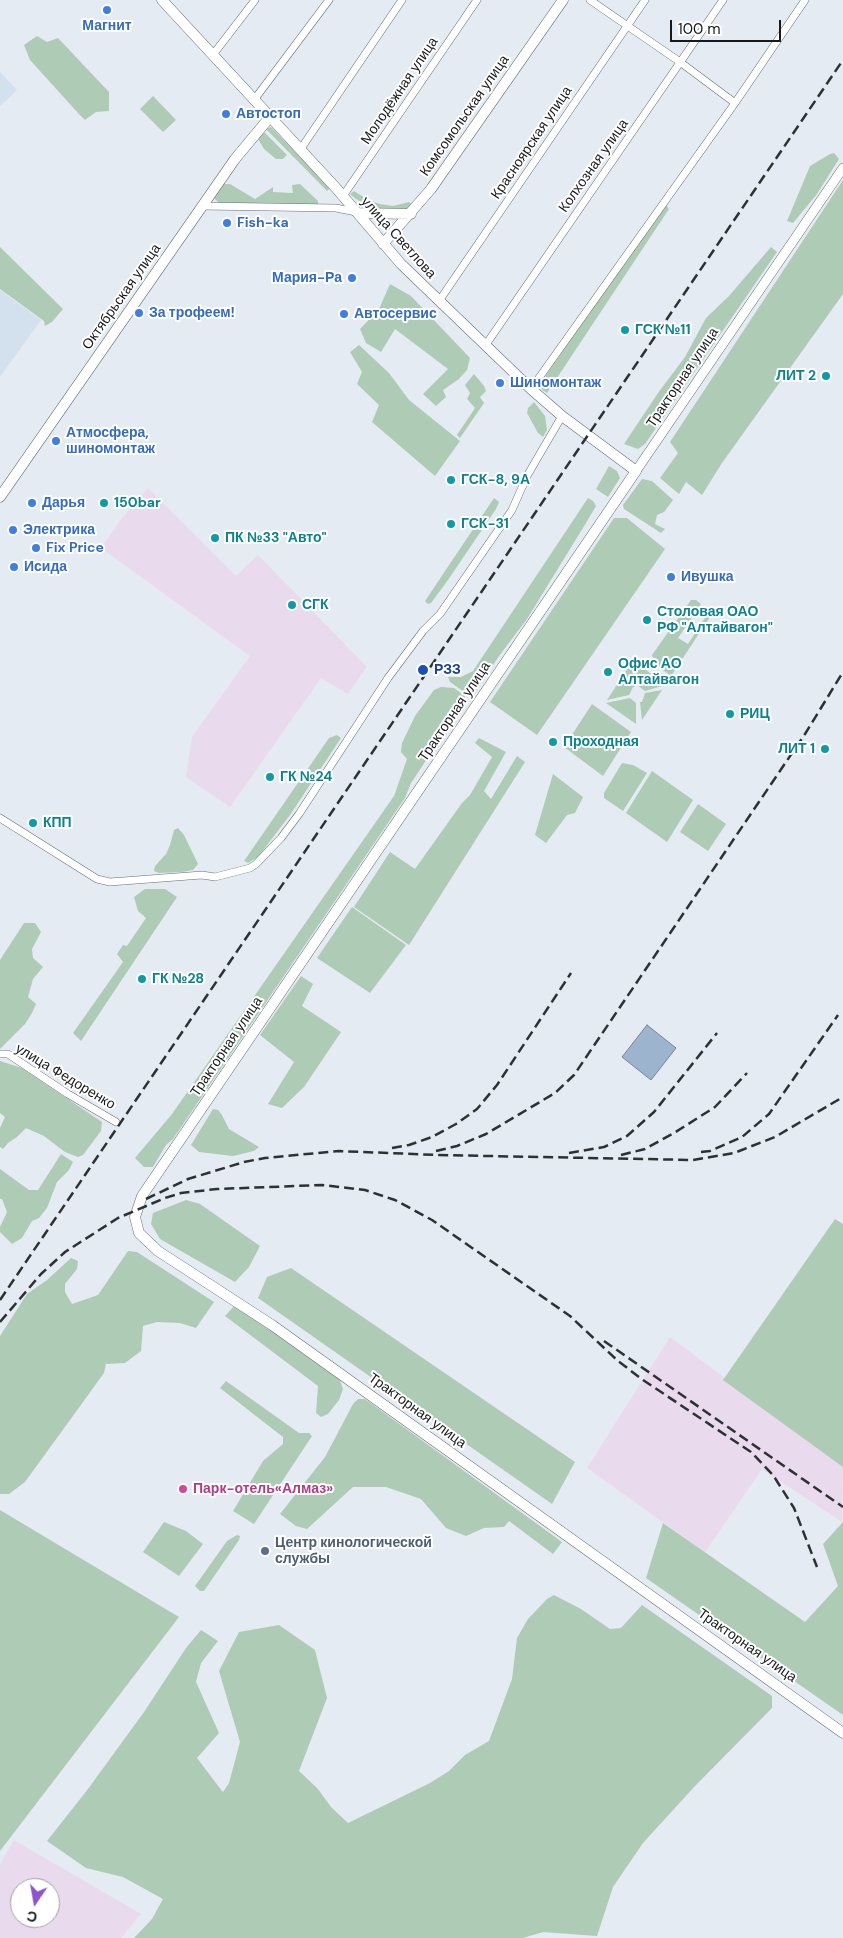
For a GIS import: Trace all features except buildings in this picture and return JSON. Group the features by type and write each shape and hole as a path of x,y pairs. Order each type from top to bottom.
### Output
{"main road":[{"name":"улица Светлова","path":"162,0 358,213 400,264 531,389 562,416 636,471"},
{"name":"Комсомольская улица","path":"384,244 431,189 563,0"},
{"name":"Октябрьская улица","path":"0,497 235,159 270,117"},
{"path":"358,213 411,214"},
{"name":"Тракторная улица","path":"636,471 142,1196 135,1217 139,1233 158,1251 272,1325 843,1733"}],"street":[{"path":"212,56 255,0"},
{"path":"254,100 329,0"},
{"path":"300,150 402,0"},
{"name":"Молодёжная улица","path":"342,196 477,0"},
{"path":"590,0 735,102"},
{"name":"Красноярская улица","path":"439,301 645,0"},
{"name":"Колхозная улица","path":"485,346 723,0"},
{"path":"531,389 735,102 805,0"},
{"name":"Тракторная улица","path":"636,471 843,168"},
{"path":"202,206 336,208 358,213"},
{"path":"0,818 97,879 110,882 202,875 216,877 250,868 256,864 281,838 293,822 388,678 423,631 440,614 512,510 527,476 562,416"},
{"name":"улица Федоренко","path":"0,1054 8,1054 68,1094 116,1122"}],"shaded area":[{"path":"0,72 17,90 0,106"},
{"path":"0,290 41,320 0,377"},
{"name":"СГК","path":"148,488 236,576 258,555 367,667 348,694 321,678 230,807 186,777 192,737 250,656 101,548 122,518"},
{"path":"670,1337 843,1466 842,1522 762,1469 705,1552 587,1468"},
{"path":"14,1840 141,1914 121,1938 0,1938 0,1864"}],"green space":[{"path":"37,36 47,42 58,38 109,92 109,111 96,112 85,120 78,113 30,60 24,45"},
{"path":"153,96 176,120 163,132 140,109"},
{"path":"271,127 330,188 327,191 266,129"},
{"path":"263,131 287,155 283,159 276,159 264,149 258,139"},
{"path":"834,153 839,159 817,194 793,223 787,221 810,166"},
{"path":"843,180 843,294 722,463 702,495 686,482 679,494 660,478 678,453 670,442"},
{"path":"224,184 230,184 255,199 273,187 273,192 293,193 292,185 300,184 318,201 318,206 219,203 213,197"},
{"path":"354,191 368,200 380,204 393,206 409,202 412,204 408,209 401,211 374,209 350,194"},
{"path":"665,203 669,209 547,393 538,387"},
{"path":"0,247 63,309 52,322 45,326 44,321 0,289"},
{"path":"771,247 777,252 645,444 638,449 624,444 685,357 706,318 729,296"},
{"path":"390,284 411,296 470,358 467,370 459,379 443,390 446,397 436,406 423,394 448,369 395,329 381,352 366,343 360,329 379,309"},
{"path":"359,345 389,373 409,400 460,441 435,476 372,422 379,405 357,384 362,372 350,352"},
{"path":"474,374 486,391 480,397 484,403 460,438 457,435 475,408 467,399 470,393 465,385"},
{"path":"534,402 545,416 547,430 543,437 538,433 527,413 528,408"},
{"path":"609,466 617,471 620,478 608,497 596,489"},
{"path":"642,479 652,481 673,500 664,512 657,515 655,524 665,529 661,533 624,509 623,505"},
{"path":"494,498 499,502 496,509 448,580 431,603 428,604 425,601"},
{"path":"588,498 596,506 527,619 499,656 474,694 467,694 450,682 448,677 461,677 473,671"},
{"path":"614,518 627,518 665,549 537,735 490,702"},
{"path":"691,600 696,600 701,604 678,638 688,644 707,615 710,617 671,676 655,664 652,655"},
{"path":"636,662 665,685 645,691 637,685"},
{"path":"631,663 635,687 633,687 629,695 607,700"},
{"path":"441,687 454,688 465,696 463,705 411,783 405,798 173,1139 166,1145 153,1167 144,1167 135,1158 172,1114 394,796 407,759 401,752 402,743 415,716 434,690"},
{"path":"662,690 642,720 640,702 642,702 645,693"},
{"path":"630,698 636,703 636,724 606,703"},
{"path":"592,704 631,732 603,776 564,747"},
{"path":"337,735 341,738 290,815 258,857 248,863 244,861 329,738"},
{"path":"479,738 506,752 484,791 491,799 517,756 525,762 409,945 354,907 390,852 415,869 462,803 470,795 492,757 475,743"},
{"path":"622,763 633,765 647,773 623,811 604,798 604,793"},
{"path":"652,771 693,800 667,842 626,813"},
{"path":"553,774 583,797 575,813 567,815 546,843 535,835"},
{"path":"698,804 726,824 708,851 680,832"},
{"path":"178,828 184,835 198,864 193,870 182,872 159,873 154,871 155,866 166,854 174,830"},
{"path":"145,889 165,889 177,897 81,1041 73,1033 123,962 117,954 123,945 127,946 146,918 138,911 134,897"},
{"path":"352,907 406,945 370,993 317,958"},
{"path":"24,923 35,923 41,932 32,949 33,958 43,967 33,979 28,997 36,1004 25,1024 0,1049 0,960"},
{"path":"301,976 313,984 302,1006 341,1032 304,1087 282,1108 268,1104 294,1062 260,1035"},
{"path":"0,1061 22,1068 102,1122 101,1131 83,1155 78,1157 65,1152 44,1136 26,1128 3,1149 0,1147 0,1128 5,1117 0,1113"},
{"path":"213,1109 218,1110 222,1115 229,1129 259,1147 254,1151 233,1156 199,1152 191,1145"},
{"path":"61,1154 73,1162 69,1170 57,1182 47,1208 39,1218 32,1221 22,1238 12,1244 0,1232 0,1227 7,1212 2,1199 0,1199 0,1169 29,1190 38,1190"},
{"path":"186,1200 200,1204 260,1246 249,1267 235,1282 160,1239 151,1224 153,1213"},
{"path":"835,1219 843,1224 843,1467 723,1380"},
{"path":"128,1251 137,1252 214,1302 196,1328 180,1323 157,1322 143,1326 141,1351 125,1363 106,1364 107,1358 104,1373 25,1482 9,1494 0,1494 0,1336 27,1294 47,1280 71,1258 78,1261 77,1269 65,1284 65,1292 72,1304 98,1295"},
{"path":"291,1268 575,1462 552,1504 258,1298 267,1277"},
{"path":"235,1305 340,1380 343,1389 339,1400 328,1414 321,1417 316,1413 318,1386 225,1316"},
{"path":"226,1381 299,1433 309,1433 312,1436 254,1524 233,1511 263,1461 283,1444 283,1437 220,1388"},
{"path":"358,1399 365,1399 562,1542 553,1554 509,1521 504,1527 484,1528 466,1536 446,1528 421,1499 386,1487 353,1487 307,1529 296,1526 280,1514 325,1457 353,1404"},
{"path":"0,1510 179,1617 0,1851"},
{"path":"164,1522 186,1531 203,1544 179,1576 143,1552"},
{"path":"843,1522 843,1715 646,1578 663,1523 805,1622 838,1586 823,1544"},
{"path":"237,1535 240,1536 239,1540 204,1591 200,1591 195,1586 227,1541"},
{"path":"554,1595 581,1609 610,1629 621,1628 642,1605 772,1696 772,1708 695,1786 643,1843 613,1887 597,1936 543,1932 523,1938 134,1938 152,1919 163,1899 123,1877 86,1868 47,1841 88,1789 144,1712 186,1648 201,1630 218,1641 201,1663 196,1682 219,1733 197,1758 222,1791 229,1783 240,1742 219,1671 239,1632 279,1625 315,1650 327,1698 299,1771 348,1823 430,1783 449,1771 465,1755 489,1741 512,1679 517,1638 528,1619 547,1599"}],"water":[{"path":"647,1025 676,1048 651,1080 622,1057"}],"railway":[{"path":"0,1300 843,60"},
{"path":"436,1151 457,1146 486,1134 555,1093 574,1075 805,734 843,672"},
{"path":"392,1148 409,1145 432,1137 456,1124 477,1109 497,1085 571,973"},
{"path":"701,1152 710,1151 742,1137 769,1114 838,1015"},
{"path":"569,1153 604,1147 627,1136 654,1112 717,1033"},
{"path":"621,1155 645,1149 715,1107 747,1073"},
{"path":"146,1199 188,1179 244,1162 265,1158 339,1151 437,1155 693,1160 734,1153 775,1137 843,1097"},
{"path":"0,1322 41,1274 65,1252 118,1218 165,1198 181,1193 217,1189 322,1185 365,1190 395,1200 432,1220 570,1316 618,1361 643,1380 751,1452 773,1475 794,1508 817,1567"},
{"path":"604,1341 843,1507"}],"place":[{"name":"Магнит","path":"107,10"},
{"name":"Автостоп","path":"226,114"},
{"name":"Fish-ka","path":"227,223"},
{"name":"Мария-Ра","path":"352,278"},
{"name":"За трофеем!","path":"139,313"},
{"name":"Автосервис","path":"344,314"},
{"name":"ГСК №11","path":"625,330"},
{"name":"ЛИТ 2","path":"826,376"},
{"name":"Шиномонтаж","path":"500,383"},
{"name":"Атмосфера, шиномонтаж","path":"56,441"},
{"name":"ГСК-8, 9А","path":"451,480"},
{"name":"Дарья","path":"32,503"},
{"name":"150bar","path":"104,503"},
{"name":"ГСК-31","path":"451,524"},
{"name":"Электрика","path":"13,530"},
{"name":"ПК №33 \"Авто\"","path":"215,538"},
{"name":"Fix Price","path":"36,548"},
{"name":"Исида","path":"14,567"},
{"name":"Ивушка","path":"671,577"},
{"name":"СГК","path":"292,605"},
{"name":"Столовая ОАО РФ \"Алтайвагон\"","path":"647,620"},
{"name":"РЗЗ","path":"423,670"},
{"name":"Офис АО Алтайвагон","path":"608,672"},
{"name":"РИЦ","path":"730,714"},
{"name":"Проходная","path":"553,742"},
{"name":"ЛИТ 1","path":"825,749"},
{"name":"ГК №24","path":"270,777"},
{"name":"КПП","path":"33,823"},
{"name":"ГК №28","path":"142,979"},
{"name":"Парк-отель«Алмаз»","path":"183,1489"},
{"name":"Центр кинологической службы","path":"265,1551"}]}
